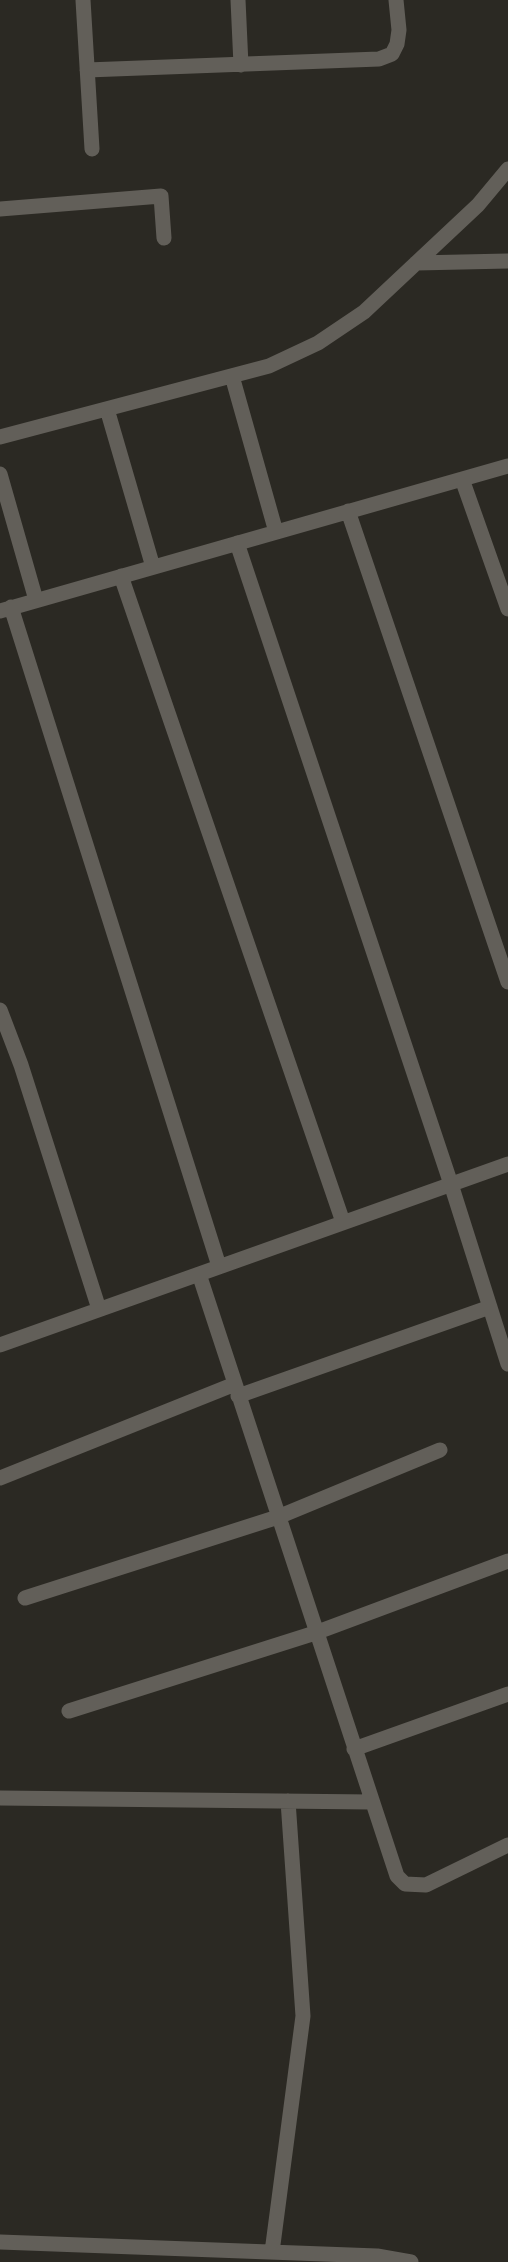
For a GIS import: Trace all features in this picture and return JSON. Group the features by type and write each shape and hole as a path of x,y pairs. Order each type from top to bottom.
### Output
{"street":[{"path":"83,0 92,149"},
{"path":"238,0 242,65"},
{"path":"87,70 379,59 392,54 397,44 399,30 396,0"},
{"path":"0,437 268,366 318,343 364,312 478,205 508,169"},
{"path":"0,209 161,196 164,238"},
{"path":"416,263 508,261"},
{"path":"232,376 276,532"},
{"path":"107,409 153,567"},
{"path":"219,1266 6,609 508,466"},
{"path":"0,474 36,600"},
{"path":"462,479 508,609"},
{"path":"348,512 508,982"},
{"path":"237,543 451,1184 508,1364"},
{"path":"121,576 343,1222"},
{"path":"0,1010 21,1065 99,1309"},
{"path":"0,1345 508,1164"},
{"path":"199,1274 315,1633 397,1876 405,1884 426,1885 508,1845"},
{"path":"0,1478 236,1390 490,1307"},
{"path":"25,1598 278,1517 440,1450"},
{"path":"69,1711 315,1633 508,1561"},
{"path":"354,1749 508,1694"},
{"path":"0,1798 371,1802"},
{"path":"272,2252 303,2016 288,1801"},
{"path":"0,2242 377,2256 411,2262"}]}
